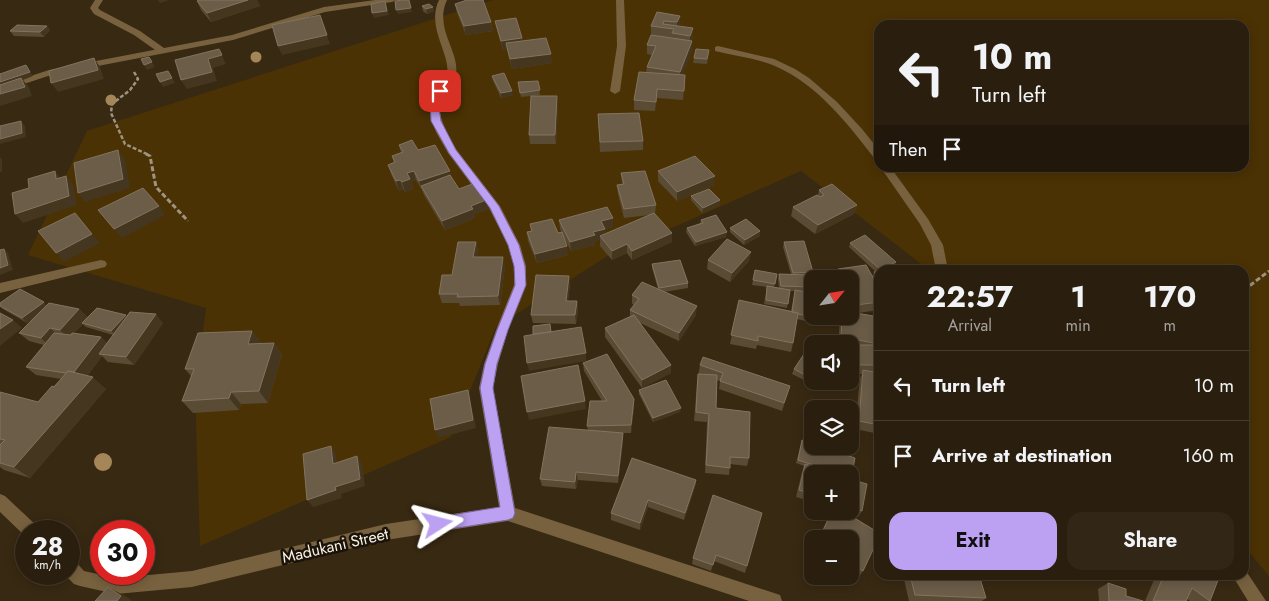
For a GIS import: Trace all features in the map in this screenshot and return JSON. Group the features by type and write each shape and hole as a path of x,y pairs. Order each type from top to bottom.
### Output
{"street":[{"path":"0,89 49,73 233,37 324,10 392,0"},
{"path":"443,0 438,6 436,20 449,58 451,76 449,83 435,96 436,121 452,151 494,206 514,245 520,266 520,285 502,330 491,364 486,388 508,513"},
{"path":"615,91 623,51 620,0"},
{"path":"718,49 778,64 797,73 814,86 857,130 874,151"},
{"path":"889,172 937,245 941,265"},
{"path":"0,288 101,264"},
{"path":"0,501 20,520"},
{"name":"Madukani Street","path":"80,578 116,586 192,579 386,532 508,513 774,601"},
{"path":"1243,580 1258,601"}],"lane":[{"path":"99,0 94,8 97,12 136,33 161,50"}],"path":[{"path":"126,59 138,79 130,90 112,104 111,113 125,144 150,156 156,187 188,221"},
{"path":"1249,286 1269,270"}],"shaded area":[{"path":"493,0 1269,0 1269,576 1249,552 1249,265 923,265 801,171 606,257 496,327 451,437 200,546 195,393 206,308 28,255 87,131"}],"building":[{"path":"248,0 207,13 197,1"},
{"path":"409,0 411,8 396,10 395,1"},
{"path":"467,0 483,0 491,22 464,26 455,4"},
{"path":"385,1 387,11 372,13 371,4"},
{"path":"429,4 433,7 426,9 422,6"},
{"path":"657,12 680,16 677,22 664,21 663,24 693,28 690,36 672,33 674,29 651,26"},
{"path":"320,15 327,35 278,46 272,25"},
{"path":"516,18 522,38 501,41 495,21"},
{"path":"17,25 47,26 40,32 10,31"},
{"path":"651,35 692,41 680,72 647,67 656,46 647,45"},
{"path":"546,38 551,54 510,59 506,43"},
{"path":"219,49 222,55 208,59 212,72 181,80 175,60"},
{"path":"696,49 709,50 707,59 694,58"},
{"path":"149,57 152,62 144,65 141,59"},
{"path":"94,58 98,70 51,83 49,71"},
{"path":"26,65 30,72 0,82 0,74"},
{"path":"168,71 172,78 160,82 156,74"},
{"path":"639,72 685,75 684,91 657,89 656,102 634,100"},
{"path":"504,73 512,91 501,93 492,76"},
{"path":"21,78 25,87 0,94 0,85"},
{"path":"538,81 540,90 520,93 518,82"},
{"path":"531,96 557,96 555,135 529,135"},
{"path":"639,113 643,141 600,142 598,114"},
{"path":"21,121 22,133 0,139 0,126"},
{"path":"412,140 418,150 435,145 450,171 419,181 414,171 407,173 410,179 402,182 400,180 396,181 388,165 395,162 392,156 403,152 399,145"},
{"path":"118,150 123,179 78,193 74,163"},
{"path":"695,156 715,176 677,192 658,171"},
{"path":"55,171 56,179 66,176 69,196 15,214 12,193 29,188 28,179"},
{"path":"645,171 656,205 624,209 617,185 624,184 621,173"},
{"path":"450,175 459,189 475,183 486,200 471,206 473,209 442,221 421,186"},
{"path":"832,184 857,205 818,225 793,207 817,195 820,197 824,195 819,190"},
{"path":"143,188 159,206 114,229 98,210"},
{"path":"709,189 720,200 703,208 691,196"},
{"path":"607,207 613,218 601,221 605,229 593,232 595,235 570,242 559,220"},
{"path":"75,213 92,234 56,253 38,231"},
{"path":"654,213 672,233 632,251 627,244 612,251 600,236"},
{"path":"716,215 727,232 696,242 687,228 703,223 701,220"},
{"path":"552,219 558,233 562,232 567,246 535,254 527,232 532,231 530,224"},
{"path":"746,219 760,231 745,240 730,228"},
{"path":"865,235 896,262 890,265 875,265 850,243"},
{"path":"727,239 751,252 732,273 708,260"},
{"path":"804,241 812,270 793,273 784,242"},
{"path":"458,242 476,242 473,257 503,257 498,296 457,297 458,294 439,294 442,275 452,275"},
{"path":"4,249 8,265 0,268 0,250"},
{"path":"680,260 688,283 659,288 652,264"},
{"path":"866,265 874,279 874,303 859,305 859,270 838,270"},
{"path":"755,270 777,274 775,284 753,280"},
{"path":"779,274 804,275 804,287 781,286"},
{"path":"536,275 569,276 566,301 577,301 575,315 531,315"},
{"path":"642,282 697,306 679,333 630,310 639,299 632,295"},
{"path":"767,286 790,290 788,304 766,300"},
{"path":"20,289 44,302 22,318 0,306 0,303"},
{"path":"795,290 804,292 804,315 792,312"},
{"path":"739,300 798,313 793,343 758,336 758,341 731,335"},
{"path":"49,303 79,309 60,330 50,328 41,338 19,333"},
{"path":"97,308 126,315 111,331 82,323"},
{"path":"130,312 156,314 126,357 99,354"},
{"path":"0,313 13,320 0,329"},
{"path":"859,314 874,316 874,343 859,340 859,335 841,335 842,325 859,325"},
{"path":"634,315 671,365 642,380 605,328"},
{"path":"550,324 551,332 533,334 533,326"},
{"path":"581,327 586,353 527,363 524,336"},
{"path":"252,331 248,344 274,343 259,391 231,392 229,398 182,401 194,369 185,369 198,333"},
{"path":"54,333 71,335 72,333 101,337 74,372 68,371 66,373 26,367"},
{"path":"859,345 874,345 874,365 859,365"},
{"path":"607,354 634,399 631,425 587,426 590,401 607,401 583,363"},
{"path":"804,354 804,375 794,369"},
{"path":"703,357 790,386 784,403 720,381 723,373 700,365"},
{"path":"578,365 585,401 527,412 521,376"},
{"path":"863,370 874,372 874,424 859,421"},
{"path":"68,371 93,377 14,467 0,463 0,445 5,440 0,439 0,392 38,402"},
{"path":"698,374 717,375 716,408 750,412 749,458 730,457 730,468 706,465 709,414 696,412"},
{"path":"666,380 681,408 653,418 639,390"},
{"path":"468,390 473,420 435,430 430,399"},
{"path":"549,427 623,433 618,476 576,472 575,482 540,479"},
{"path":"802,440 804,441 804,455 846,455 855,458 854,465 813,465 798,460"},
{"path":"331,446 333,464 357,456 360,479 335,487 336,490 307,500 303,454"},
{"path":"632,458 696,480 685,513 648,500 640,523 611,513"},
{"path":"804,468 804,492 799,490"},
{"path":"859,482 867,484 862,511 859,510"},
{"path":"713,495 762,513 747,566 716,555 713,565 693,558"},
{"path":"828,520 858,520 874,530 874,548 863,571 859,569 859,530 823,530"},
{"path":"911,580 981,580 986,598 915,595"},
{"path":"1162,580 1218,580 1210,601 1192,588 1186,601 1153,601"},
{"path":"1108,583 1126,589 1126,596 1143,601 1109,601"},
{"path":"108,587 121,596 117,601 95,601"}],"route":[{"path":"438,524 508,513 486,388 491,364 502,330 520,285 520,266 514,245 494,206 452,151 440,132 434,106 435,96 440,91"}]}
